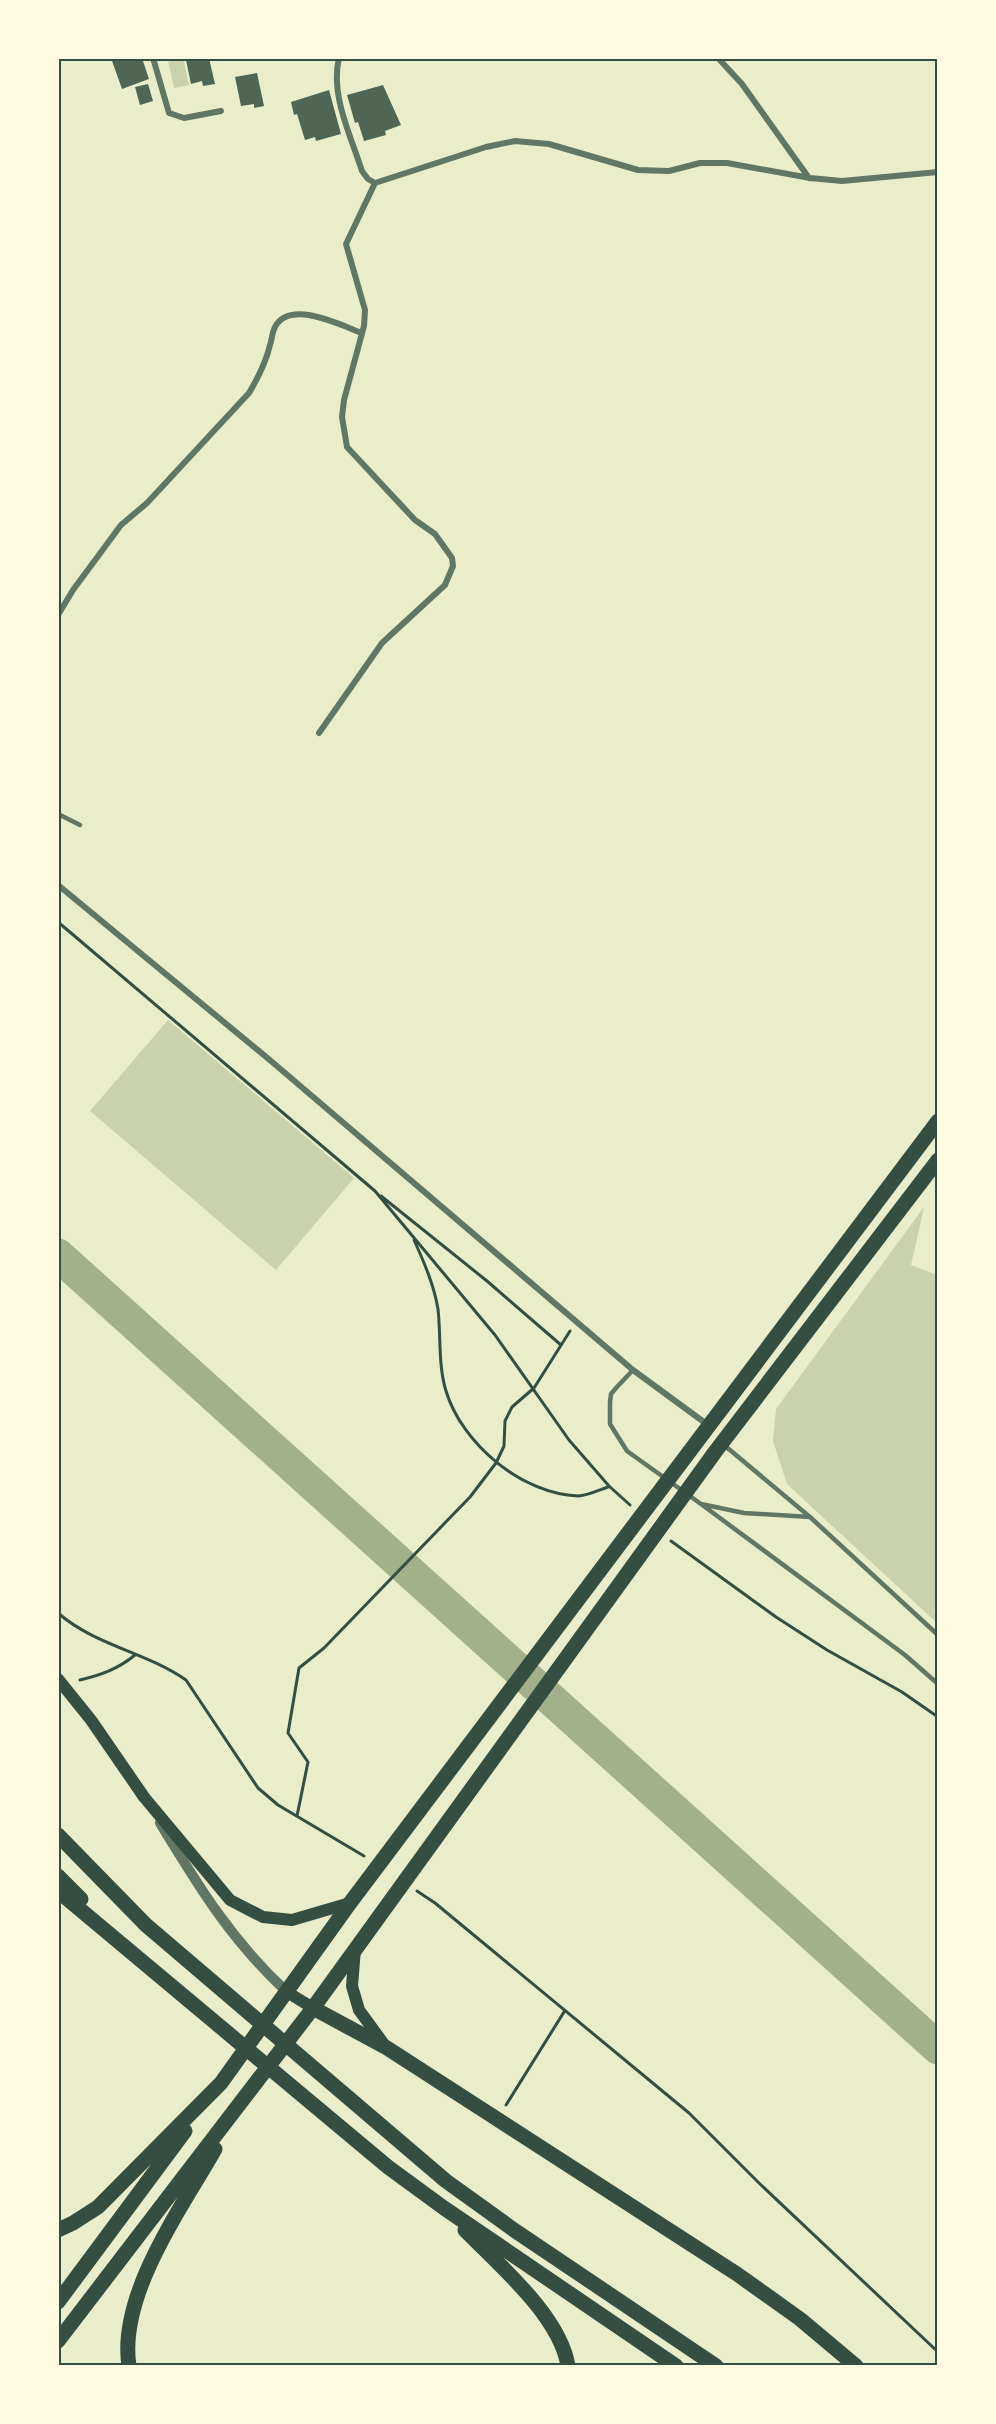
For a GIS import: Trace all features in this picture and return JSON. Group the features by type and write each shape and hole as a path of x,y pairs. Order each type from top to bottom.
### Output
{"main road":[{"path":"58,2302 221,2083 354,1898 938,1121"},
{"path":"58,2341 313,2008 719,1447 938,1160"},
{"path":"61,1682 144,1797 230,1900 263,1917 292,1920 354,1898"},
{"path":"58,1835 146,1925 446,2181 514,2230 716,2366"},
{"path":"58,1876 128,1949"},
{"path":"58,1891 388,2167 444,2208 676,2366"},
{"path":"355,1948 352,1986 358,2010 387,2048"},
{"path":"287,1992 387,2048 736,2274 800,2319 856,2366"},
{"path":"58,2230 74,2223 98,2207 221,2083"},
{"path":"129,2366 130,2324 136,2295 146,2271 244,2099"},
{"path":"444,2208 537,2305 554,2331 568,2366"}],"street":[{"path":"153,58 169,113 184,118 221,111"},
{"path":"339,58 340,102 362,171 368,179 375,183"},
{"path":"718,58 742,84 810,178"},
{"path":"319,733 382,643 445,585 453,566 452,558 435,534 415,520 347,447 342,417 344,400 362,333 365,310 346,244 375,183 486,147 515,141 549,144 638,170 669,171 700,163 727,163 810,178 842,181 938,172"},
{"path":"58,615 73,590 121,525 147,502 249,393 260,375 274,328 280,320 289,315 317,316 362,333"},
{"path":"58,885 271,1061 576,1322 705,1429"},
{"path":"144,1797 209,1904 235,1938 287,1992"}],"lane":[{"path":"58,814 80,825"},
{"path":"633,1370 611,1394 610,1424 627,1451 904,1655 938,1684"},
{"path":"719,1447 810,1517 938,1635"},
{"path":"701,1504 744,1513 810,1517"}],"path":[{"path":"58,922 375,1191 488,1281 561,1345"},
{"path":"375,1191 470,1303 534,1388 569,1440 609,1486 635,1510"},
{"path":"413,1236 428,1273 438,1308 446,1391 460,1421 496,1463 522,1480 553,1492 580,1496 609,1486"},
{"path":"297,1817 308,1762 288,1733 299,1668 324,1648 470,1497 496,1463 504,1446 505,1422 512,1407 534,1388 576,1322"},
{"path":"670,1541 776,1617 827,1650 902,1692 938,1717"},
{"path":"58,1613 93,1637 173,1671 186,1680 258,1788 278,1805 372,1861"},
{"path":"61,1682 104,1674 124,1664 135,1655"},
{"path":"408,1885 435,1903 564,2012 689,2113 760,2184 938,2352"},
{"path":"497,2120 564,2012"}],"green space":[{"path":"183,58 189,85 174,88 168,60"},
{"path":"168,1020 354,1178 276,1270 90,1111"},
{"path":"924,1207 911,1265 937,1275 937,1623 787,1484 773,1441 776,1409"}],"building":[{"path":"111,58 142,58 149,79 122,89"},
{"path":"209,58 215,84 203,86 202,81 191,84 186,60"},
{"path":"257,73 264,106 254,108 254,104 241,106 235,77"},
{"path":"148,84 153,101 140,105 135,87"},
{"path":"383,85 401,125 385,131 386,135 364,141 358,122 355,123 347,95"},
{"path":"329,90 341,134 316,141 315,137 305,140 291,102"}],"waterway":[{"path":"58,1255 938,2048"}]}
